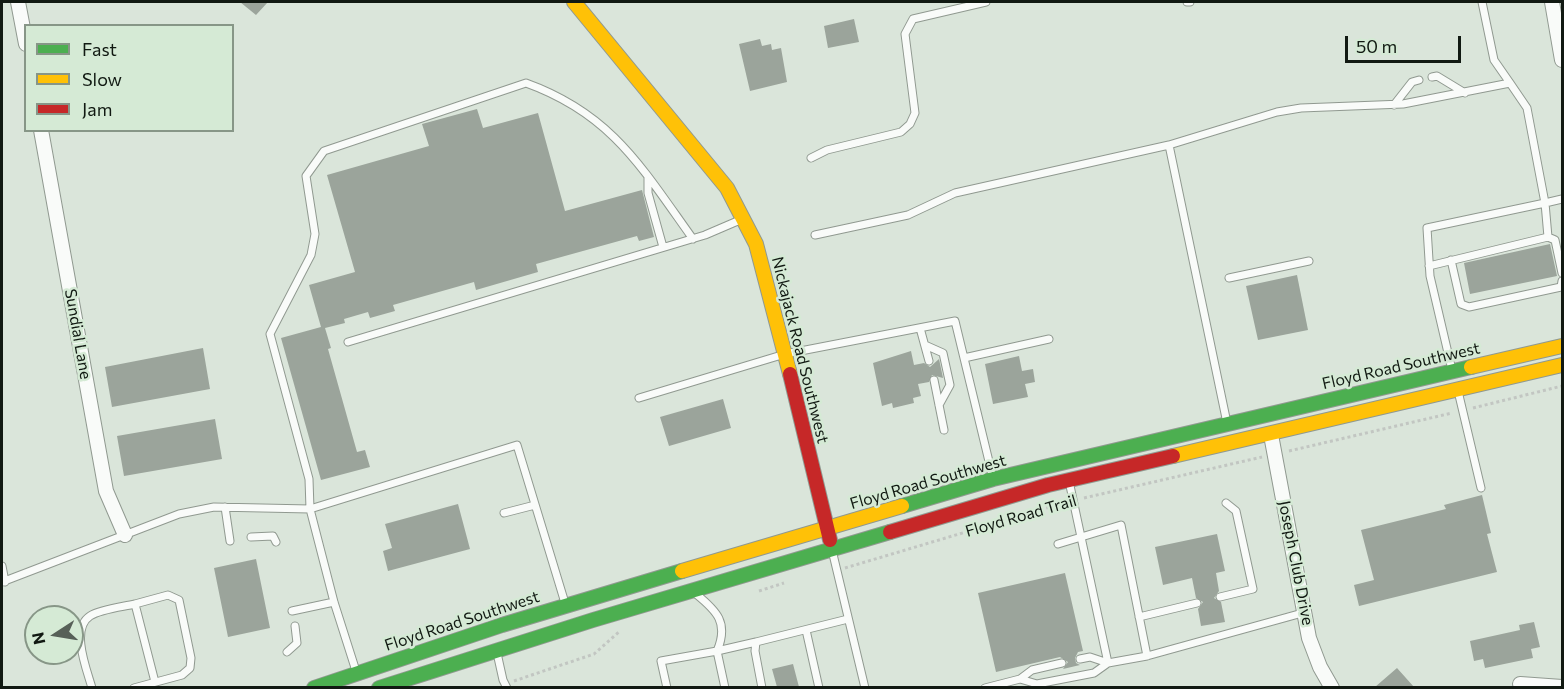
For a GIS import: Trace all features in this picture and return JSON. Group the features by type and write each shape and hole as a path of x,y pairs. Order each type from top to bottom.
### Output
{"main road":[{"name":"Nickajack Road Southwest","path":"574,2 727,188 756,244 774,302 832,549"},
{"name":"Floyd Road Southwest","path":"314,687 358,681 566,606 993,479 1563,346"},
{"path":"378,687 692,590 1068,481 1563,365"}],"street":[{"path":"18,2 24,34"},
{"path":"1552,2 1563,60"},
{"name":"Sundial Lane","path":"41,132 106,491 125,535"},
{"name":"Joseph Club Drive","path":"1271,435 1306,612 1309,638 1320,667 1332,687"},
{"path":"1520,684 1563,687"}],"lane":[{"path":"811,158 827,150 901,132 915,113 906,34 914,19 986,2"},
{"path":"1482,2 1494,60 1527,108 1545,203 1548,237"},
{"path":"1432,77 1437,76 1465,93"},
{"path":"1394,105 1412,82 1419,80"},
{"path":"358,681 334,602 310,509 309,479 270,334 311,255 315,234 306,176 324,150 526,83 548,91 599,121 632,154 693,239"},
{"path":"815,235 908,215 955,193 1169,145 1277,112 1301,108 1394,105 1510,83"},
{"path":"1169,145 1227,423"},
{"path":"648,176 648,193 663,247"},
{"path":"1452,371 1430,266 1427,228 1563,199"},
{"path":"348,342 693,239 743,219"},
{"path":"1430,266 1548,237 1555,240 1563,273"},
{"path":"1451,260 1461,304 1469,307 1561,287 1563,281"},
{"path":"1229,278 1309,261"},
{"path":"639,398 785,354 955,321 993,479"},
{"path":"920,327 929,361"},
{"path":"964,358 1049,339"},
{"path":"925,345 942,353 950,385 939,405"},
{"path":"934,381 944,430"},
{"path":"1458,390 1481,488"},
{"path":"2,566 3,582 179,514 225,507 310,509 517,445 566,606"},
{"path":"1068,481 1108,663"},
{"path":"1220,597 1253,589 1236,511 1226,502"},
{"path":"504,513 535,506"},
{"path":"225,507 230,541"},
{"path":"1058,544 1121,525 1147,656"},
{"path":"251,537 273,536 276,542"},
{"path":"832,549 865,687"},
{"path":"692,590 717,612 723,637 717,651 725,687"},
{"path":"92,687 80,639 81,627 89,616 168,595 179,600 191,658 190,668 182,675 134,687"},
{"path":"292,611 334,602"},
{"path":"1139,617 1197,603"},
{"path":"135,604 155,682"},
{"path":"1020,679 1036,684 1094,673 1108,663 1147,656 1306,612"},
{"path":"667,687 662,661 717,651 848,619"},
{"path":"288,652 297,643 295,626"},
{"path":"806,630 819,687"},
{"path":"756,642 755,651 762,687"},
{"path":"497,650 506,686"},
{"path":"1080,659 1090,657 1108,663"},
{"path":"985,687 1020,679 1032,670 1062,663"}],"path":[{"name":"Floyd Road Trail","path":"837,570 872,562 1073,500 1563,386"},
{"path":"751,593 792,579"},
{"path":"506,686 594,654 620,631 631,628"}],"building":[{"path":"240,2 268,2 256,15"},
{"path":"854,19 859,42 828,48 824,26"},
{"path":"760,39 762,46 771,44 772,50 781,48 787,82 750,91 739,44"},
{"path":"477,109 483,128 538,113 565,211 642,190 654,237 639,241 637,236 536,264 538,272 476,290 474,282 393,305 395,311 370,318 368,312 344,319 345,323 325,328 331,348 328,349 357,452 365,450 370,467 321,480 281,338 321,327 309,285 355,272 327,175 429,146 422,124"},
{"path":"1550,244 1557,276 1470,294 1464,263"},
{"path":"1297,275 1308,330 1258,340 1246,286"},
{"path":"203,348 210,389 112,407 105,367"},
{"path":"911,351 914,365 924,363 930,367 939,359 943,378 932,375 929,382 918,384 921,396 913,398 914,403 893,408 892,403 882,406 873,363"},
{"path":"1019,356 1022,371 1033,369 1035,382 1025,384 1028,397 993,404 985,364"},
{"path":"723,399 731,428 669,446 660,417"},
{"path":"215,419 222,459 124,476 117,436"},
{"path":"1482,495 1491,533 1487,534 1497,572 1359,606 1354,585 1374,580 1361,530 1446,509 1444,505"},
{"path":"458,504 470,549 388,571 383,551 392,548 385,524"},
{"path":"1217,534 1225,571 1216,573 1219,591 1214,598 1221,602 1225,622 1201,626 1198,609 1203,602 1196,598 1192,578 1163,585 1155,547"},
{"path":"256,559 270,628 228,637 214,568"},
{"path":"1065,573 1083,651 1078,652 1075,658 1076,663 1080,665 1063,669 1068,662 1060,657 996,672 978,593"},
{"path":"1534,622 1540,647 1531,649 1533,658 1485,668 1483,659 1474,661 1470,641 1520,630 1519,625"},
{"path":"793,664 799,687 777,687 772,669"},
{"path":"1397,668 1414,687 1375,687"}],"traffic: fast":[{"path":"902,506 993,479 1471,367"},
{"path":"379,688 593,620 890,532"},
{"path":"314,688 502,625 682,571"}],"traffic: slow":[{"path":"574,2 727,188 756,244 790,374"},
{"path":"1471,367 1562,346"},
{"path":"1173,456 1562,365"},
{"path":"682,571 902,506"}],"traffic: jam":[{"path":"790,374 830,540"},
{"path":"890,532 1048,485 1173,456"}]}
